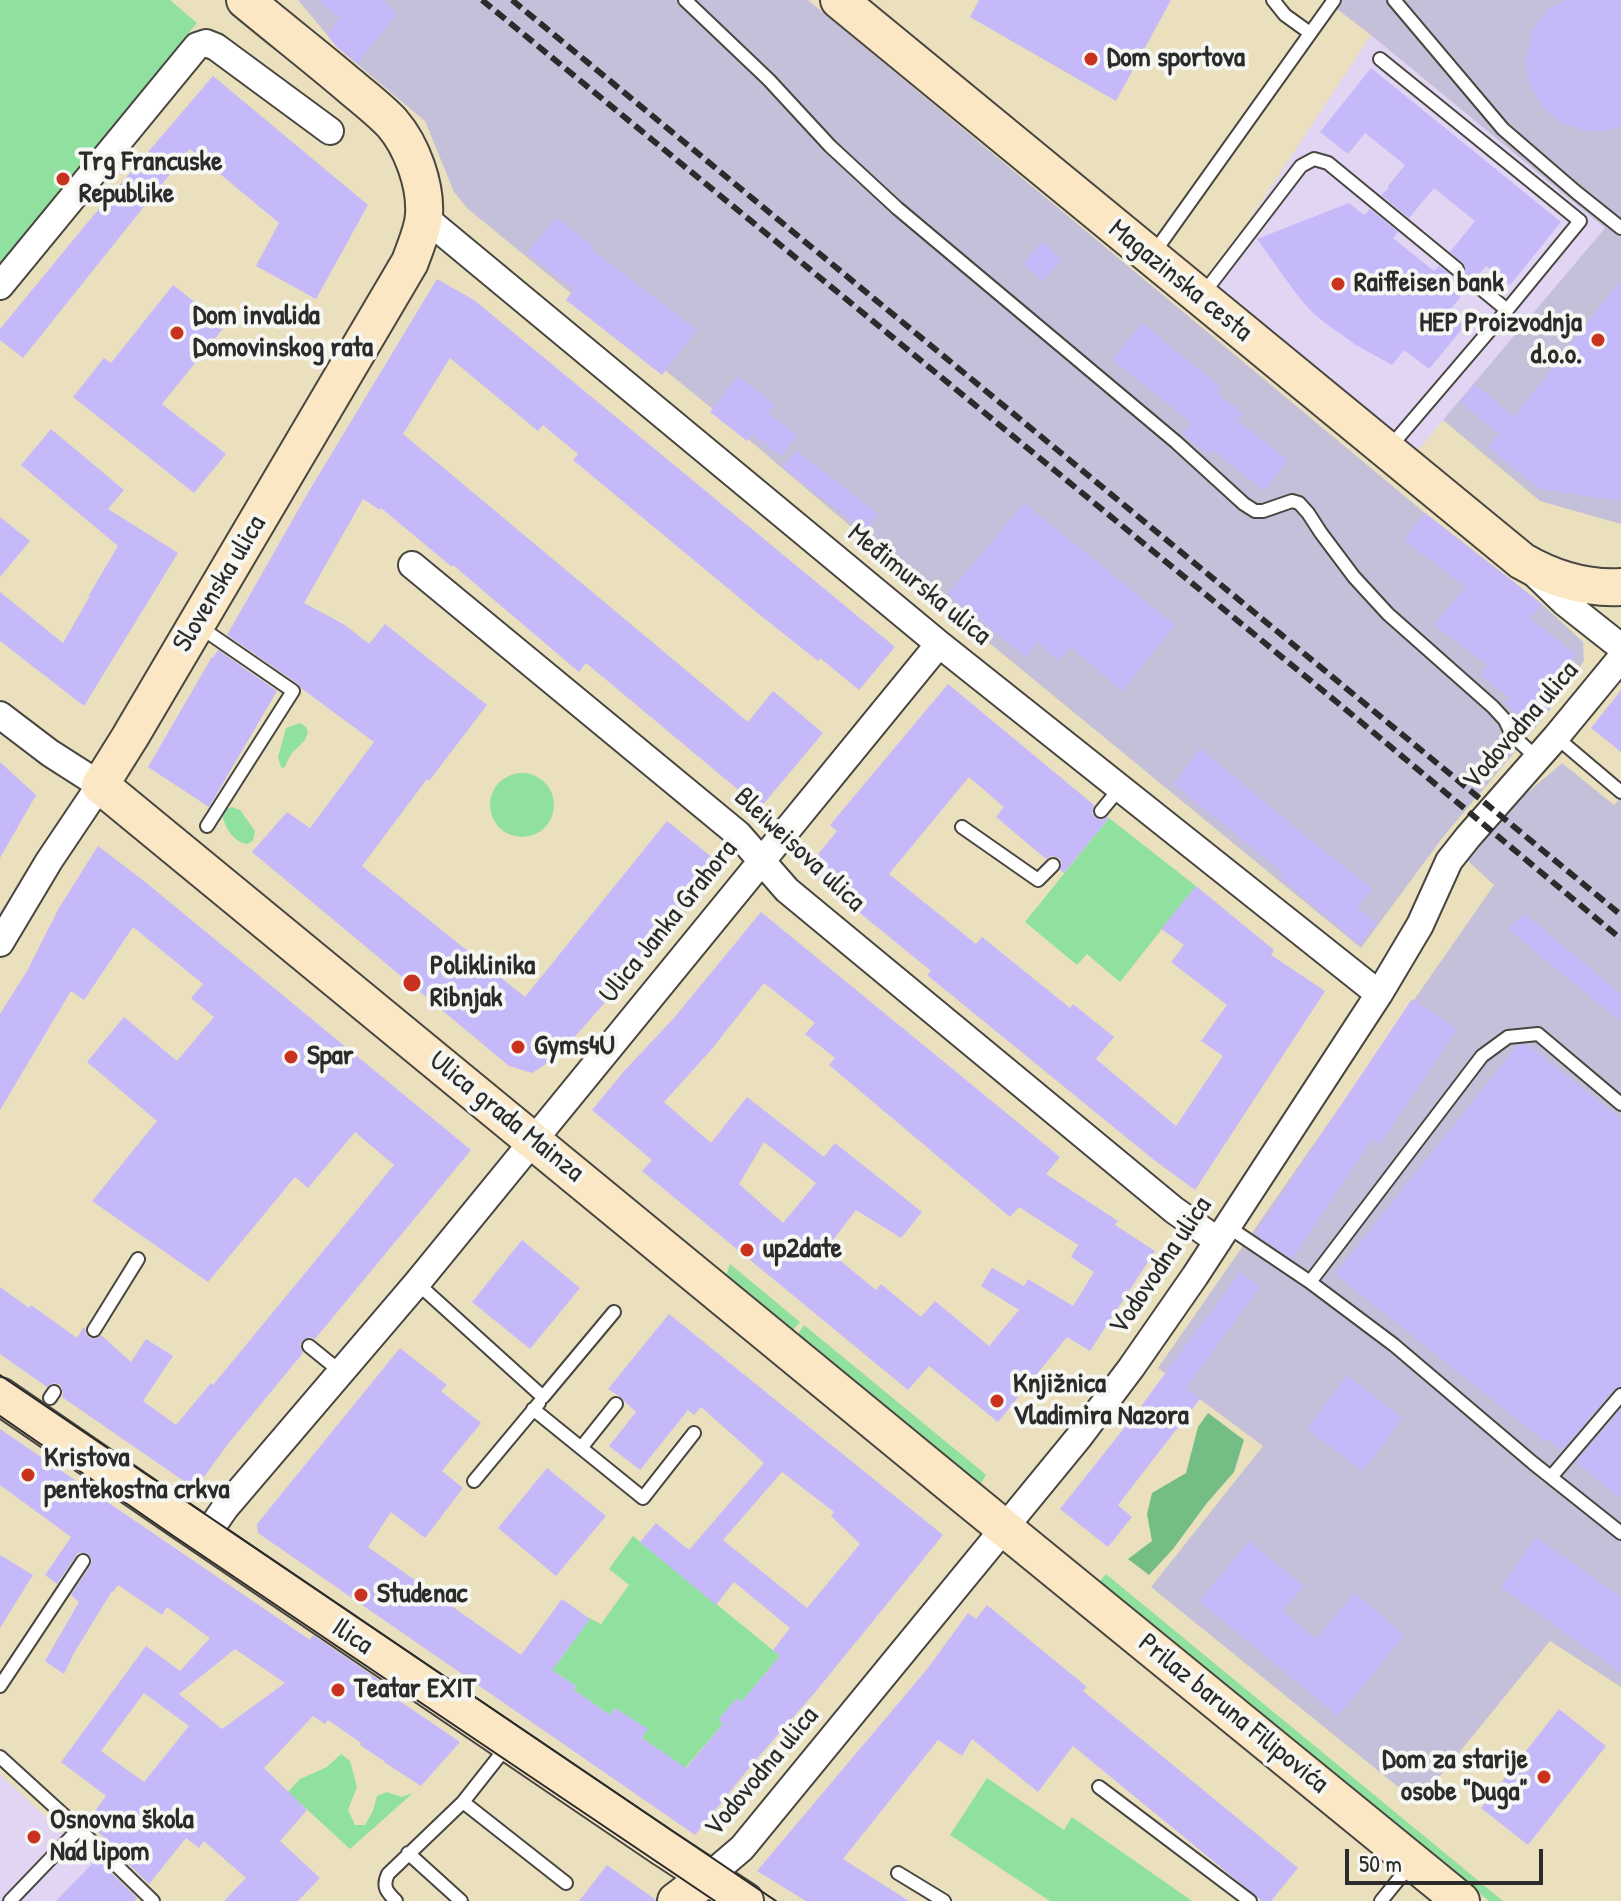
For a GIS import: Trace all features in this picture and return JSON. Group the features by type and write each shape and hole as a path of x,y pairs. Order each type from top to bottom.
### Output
{"main road":[{"path":"245,0 391,123 407,147 419,175 424,217"},
{"name":"Magazinska cesta","path":"839,0 1522,561 1556,578 1580,585 1621,587"},
{"name":"Slovenska ulica","path":"100,785 410,262 424,217"},
{"name":"Ulica grada Mainza","path":"100,785 1005,1528"},
{"name":"Ilica","path":"0,1396 745,1901"},
{"name":"Prilaz baruna Filipovića","path":"1005,1528 1461,1901"},
{"path":"676,1901 708,1877"}],"street":[{"path":"0,286 197,46 206,43 216,47 330,131"},
{"name":"Međimurska ulica","path":"424,217 939,644 1379,994"},
{"name":"Magazinska cesta","path":"1522,561 1564,602 1621,647"},
{"name":"Bleiweisova ulica","path":"412,565 738,834 787,890 1174,1210 1223,1234"},
{"name":"Ulica Janka Grahora","path":"205,1537 225,1508 417,1283 939,644"},
{"name":"Vodovodna ulica","path":"708,1877 742,1848 1079,1437 1131,1368 1223,1234 1379,994 1415,935 1449,861 1621,658"},
{"name":"Ulica grada Mainza","path":"0,715 50,753 100,785"},
{"name":"Slovenska ulica","path":"0,943 49,861 100,785"}],"lane":[{"path":"685,0 769,80 830,146 897,208 1176,442 1244,504 1255,511 1263,511 1292,501 1299,503 1354,577 1388,614 1493,707 1505,720 1512,735 1537,758"},
{"path":"1273,0 1285,15 1310,33"},
{"path":"1151,257 1334,0"},
{"path":"1394,0 1503,129 1621,228"},
{"path":"1380,59 1580,221 1387,451"},
{"path":"1201,297 1301,166 1314,159 1328,163 1457,269"},
{"path":"1473,282 1507,310"},
{"path":"197,624 293,691 207,826"},
{"path":"1556,737 1621,792"},
{"path":"1101,811 1120,788"},
{"path":"962,827 1038,880 1053,865"},
{"path":"1310,1282 1482,1056 1508,1037 1538,1034 1621,1104"},
{"path":"1223,1234 1310,1282 1394,1345 1621,1533"},
{"path":"94,1330 138,1259"},
{"path":"417,1283 543,1397"},
{"path":"474,1481 614,1312"},
{"path":"309,1346 341,1372"},
{"path":"1551,1477 1621,1395"},
{"path":"581,1448 616,1404"},
{"path":"533,1409 643,1498 694,1433"},
{"path":"0,1686 83,1561"},
{"path":"396,1901 386,1891 384,1882 388,1874 463,1802 509,1743"},
{"path":"0,1757 153,1901"},
{"path":"1099,1787 1250,1901"},
{"path":"463,1802 566,1883"},
{"path":"10,1901 79,1829"},
{"path":"408,1853 461,1901"},
{"path":"1381,1901 1413,1861"},
{"path":"898,1873 944,1901"}],"shaded area":[{"path":"298,0 808,0 1425,513 1542,604 1583,642 1584,661 1544,717 1443,837 1361,948 468,209 454,192 425,121 338,48"},
{"path":"1325,0 1621,0 1621,524 1540,501 1443,420 1605,228"},
{"path":"1371,35 1605,228 1414,455 1204,285"},
{"path":"1562,763 1614,805 1621,797 1621,1687 1550,1641 1418,1803 1151,1587 1263,1446 1158,1368 1494,885 1467,860 1527,793"},
{"name":"Osnovna škola Nad lipom","path":"0,1774 136,1901 0,1901"}],"green space":[{"name":"Trg Francuske Republike","path":"0,0 170,0 197,23 0,263"},
{"path":"300,723 308,733 305,740 291,754 284,768 281,767 278,757 286,728"},
{"path":"522,773 540,779 548,787 554,805 548,823 540,831 522,837 504,831 496,823 490,805 496,787 504,779"},
{"path":"232,807 240,810 255,831 253,840 248,844 234,837 225,824 222,813"},
{"path":"1109,818 1196,886 1120,982 1087,954 1077,965 1025,922"},
{"path":"730,1264 800,1322 793,1330 726,1276"},
{"path":"804,1325 984,1473 986,1475 980,1485 798,1334"},
{"path":"1208,1413 1244,1440 1234,1472 1149,1575 1128,1559 1152,1541 1147,1514 1152,1493 1186,1473 1198,1427"},
{"path":"633,1536 780,1656 741,1702 737,1698 719,1720 723,1724 685,1768 642,1738 647,1729 615,1708 610,1715 574,1690 576,1686 560,1675 553,1684 545,1657 556,1665 587,1617 601,1624 629,1585 609,1569"},
{"path":"1106,1574 1503,1901 1489,1901 1100,1581"},
{"path":"341,1754 350,1761 357,1787 348,1810 355,1825 365,1825 377,1796 387,1792 402,1797 413,1793 350,1849 288,1792 300,1779 327,1767"},
{"path":"987,1778 1064,1830 1072,1817 1192,1901 1050,1901 950,1835"}],"building":[{"path":"317,0 382,0 397,13 358,64 327,35 340,18"},
{"name":"Dom sportova","path":"979,0 1171,0 1116,101 970,17"},
{"path":"1566,0 1621,0 1621,126 1602,132 1585,131 1562,123 1543,108 1528,80 1526,56 1534,28 1548,9"},
{"path":"1371,68 1561,222 1510,285 1486,266 1478,275 1467,276 1464,281 1467,289 1449,311 1466,324 1429,369 1404,350 1392,365 1325,323 1295,292 1257,239 1349,203 1364,215 1370,209 1398,232 1393,238 1434,271 1439,266 1455,278 1464,274 1465,265 1450,252 1475,221 1434,188 1409,218 1381,195 1405,165 1365,133 1348,154 1320,132"},
{"path":"213,76 368,205 316,299 256,266 279,223 190,149 23,358 0,340 0,329"},
{"path":"556,217 593,246 591,249 697,330 662,375 566,300 574,289 527,253"},
{"path":"1042,242 1062,259 1043,281 1023,264"},
{"path":"437,279 474,300 895,647 859,690 760,615 573,460 578,454 543,425 538,431 450,358 403,434 748,722 773,691 823,733 760,808 586,663 579,672 453,565 381,508 363,499 304,603 345,625 369,644 385,624 487,705 362,866 525,997 667,821 719,863 623,982 557,1057 532,1073 509,1066 252,852 287,812 310,828 374,742 227,635 309,491"},
{"name":"HEP Proizvodnja d.o.o.","path":"1621,280 1621,501 1539,489 1488,447 1499,434 1460,402 1475,384 1514,417"},
{"path":"173,285 225,326 162,404 226,454 194,493 73,397 104,358 111,363"},
{"path":"1142,323 1221,387 1217,393 1243,413 1237,420 1288,460 1264,491 1213,450 1209,455 1183,434 1192,423 1112,360"},
{"path":"738,376 775,405 768,413 797,435 781,456 752,434 747,441 710,412"},
{"path":"51,429 124,490 108,509 178,553 84,706 0,641 0,592 63,643 118,546 21,465"},
{"path":"796,450 878,514 865,531 783,468"},
{"path":"1024,503 1175,625 1122,691 1071,647 1058,661 1038,642 1026,657 948,594"},
{"path":"1425,513 1542,604 1530,619 1576,654 1560,675 1570,683 1535,728 1505,704 1510,698 1480,675 1488,665 1434,625 1465,587 1404,540"},
{"path":"0,517 30,541 0,577"},
{"path":"218,650 277,691 209,807 148,767"},
{"path":"948,684 1094,805 1092,813 1096,818 1109,818 1064,873 1060,870 1062,863 1059,858 1051,856 1046,859 996,817 1004,807 969,777 889,874 976,944 982,937 1070,1008 1073,1004 1114,1037 1096,1059 1176,1126 1223,1056 1201,1041 1227,1005 1171,962 1184,945 1161,929 1196,886 1274,950 1271,955 1325,991 1195,1190 927,975 931,971 806,869 837,831 830,825"},
{"path":"1621,690 1621,752 1591,728"},
{"path":"1200,748 1372,889 1357,907 1377,923 1360,945 1280,877 1283,873 1174,784"},
{"path":"0,762 36,795 0,858"},
{"path":"98,846 471,1150 315,1339 310,1337 303,1340 300,1345 303,1353 199,1484 191,1486 62,1397 60,1385 54,1383 47,1387 0,1354 0,1287 77,1338 83,1328 90,1338 101,1335 131,1362 146,1339 173,1356 143,1401 176,1425 211,1383 213,1385 394,1165 355,1132 308,1188 295,1177 208,1282 92,1201 157,1121 87,1062 124,1017 177,1061 214,1017 191,998 203,984 133,927 84,1000 71,991 0,1110 0,1014 27,971 59,908"},
{"path":"761,912 1060,1157 1046,1174 1118,1221 1115,1225 1155,1251 1090,1351 1067,1337 998,1422 929,1366 908,1390 642,1171 652,1160 592,1110 673,1019","holes":["764,983 815,1023 805,1034 835,1058 829,1065 1010,1217 1019,1207 1078,1245 1071,1257 1094,1272 1073,1306 1028,1279 1024,1286 992,1268 981,1286 1019,1310 989,1346 935,1301 921,1317 881,1284 876,1290 826,1249 856,1210 901,1238 922,1212 835,1143 824,1157 747,1097 711,1143 664,1102 711,1050","764,1142 816,1183 783,1223 739,1184"]},
{"path":"1525,914 1621,994 1621,1022 1508,929"},
{"path":"1412,999 1457,1029 1380,1144 1372,1139 1292,1259 1255,1234"},
{"path":"1527,1044 1621,1119 1621,1386 1614,1389 1562,1450 1548,1439 1546,1442 1335,1274 1518,1045"},
{"path":"522,1240 580,1288 530,1349 472,1302"},
{"path":"1240,1272 1260,1287 1186,1388 1200,1399 1118,1505 1132,1517 1108,1547 1060,1509 1136,1413"},
{"path":"669,1314 943,1535 695,1835 258,1533 257,1524 400,1348 447,1385 441,1391 481,1423 442,1471 463,1488 425,1538 391,1512 368,1547 521,1655 562,1599 590,1619 552,1670 610,1715 615,1708 648,1729 642,1738 686,1768 723,1724 718,1720 737,1698 741,1702 780,1656 773,1650 790,1628 734,1582 716,1605 640,1542 656,1523 689,1550 764,1463 701,1407 694,1415 688,1410 640,1470 609,1446 636,1412 608,1389","holes":["782,1472 834,1512 831,1516 860,1544 807,1608 723,1540"]},
{"path":"1347,1375 1403,1418 1363,1471 1307,1429"},
{"path":"1621,1409 1621,1499 1576,1462"},
{"path":"0,1429 310,1640 313,1635 382,1682 379,1687 460,1742 421,1786 328,1720 325,1724 313,1716 264,1768 307,1810 280,1841 320,1878 298,1901 224,1901 246,1878 204,1841 199,1848 186,1838 149,1884 87,1822 106,1796 61,1762 146,1646 180,1671 210,1638 167,1607 162,1615 118,1585 64,1674 45,1661 79,1602 71,1595 92,1561 87,1553 78,1553 57,1584 45,1575 71,1537 0,1485","holes":["235,1649 285,1683 222,1729 179,1694","144,1693 189,1726 144,1782 101,1751"]},
{"path":"547,1468 606,1516 556,1576 498,1528"},
{"path":"1536,1537 1621,1597 1621,1673 1501,1587"},
{"path":"1249,1541 1304,1586 1283,1611 1316,1639 1354,1593 1405,1635 1338,1716 1199,1601"},
{"path":"0,1555 33,1575 0,1628"},
{"path":"987,1605 1087,1687 1083,1691 1298,1868 1271,1901 1262,1901 1073,1746 1038,1792 972,1739 962,1756 938,1740 843,1859 909,1901 806,1901 757,1871 928,1668 968,1613 976,1619"},
{"name":"Dom za starije osobe \"Duga\"","path":"1559,1709 1606,1746 1528,1845 1481,1808"},
{"path":"97,1859 137,1898 135,1901 56,1901"},
{"path":"607,1865 656,1900 579,1901"}],"tram line":[{"path":"0,1375 776,1901"},
{"path":"0,1416 715,1901"}],"railway":[{"path":"482,0 1621,939"},
{"path":"512,0 1621,915"}],"place":[{"name":"Dom sportova","path":"1091,59"},
{"name":"Trg Francuske Republike","path":"63,179"},
{"name":"Raiffeisen bank","path":"1338,284"},
{"name":"Dom invalida Domovinskog rata","path":"177,333"},
{"name":"HEP Proizvodnja d.o.o.","path":"1598,340"},
{"name":"Poliklinika Ribnjak","path":"412,983"},
{"name":"Gyms4U","path":"518,1047"},
{"name":"Spar","path":"291,1057"},
{"name":"up2date","path":"747,1250"},
{"name":"Knjižnica Vladimira Nazora","path":"997,1401"},
{"name":"Kristova pentekostna crkva","path":"28,1475"},
{"name":"Studenac","path":"361,1595"},
{"name":"Teatar EXIT","path":"338,1690"},
{"name":"Dom za starije osobe \"Duga\"","path":"1544,1777"},
{"name":"Osnovna škola Nad lipom","path":"34,1837"}]}
